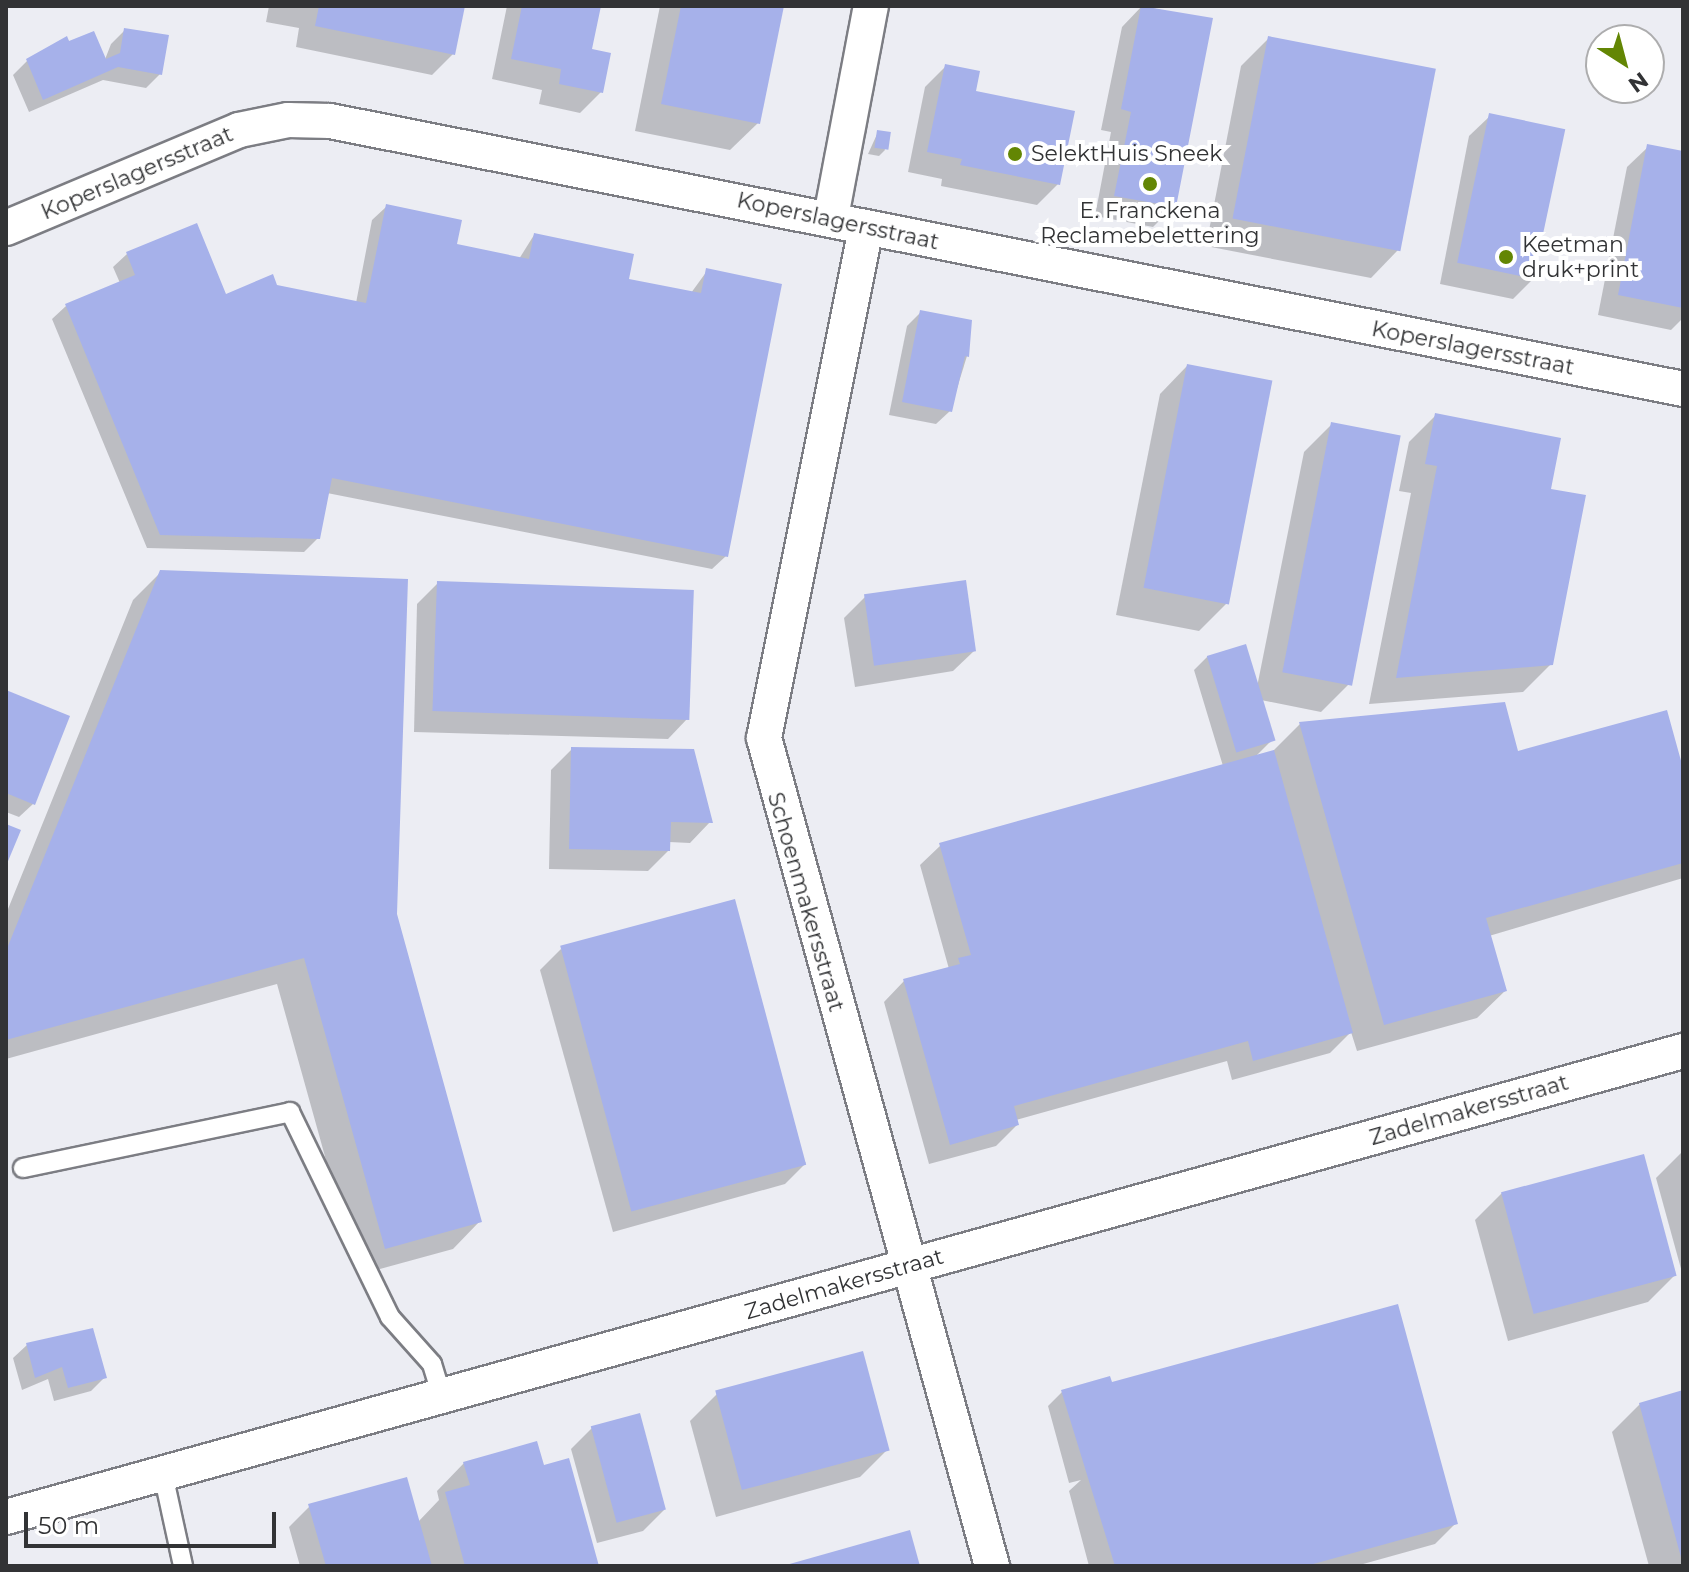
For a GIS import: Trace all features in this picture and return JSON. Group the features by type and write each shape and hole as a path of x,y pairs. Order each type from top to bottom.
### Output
{"street":[{"path":"831,217 871,6"},
{"name":"Koperslagersstraat","path":"6,228 239,130 288,120 330,121 831,217 866,228 1683,389"},
{"name":"Schoenmakersstraat","path":"866,228 764,738 992,1566"},
{"name":"Zadelmakersstraat","path":"6,1517 1683,1051"}],"lane":[{"path":"23,1168 290,1112 390,1317 432,1364 442,1396"},
{"path":"163,1474 183,1566"}],"building":[{"path":"319,6 465,6 455,55 315,26"},
{"path":"522,6 601,6 592,49 611,53 603,93 559,84 561,69 511,59"},
{"path":"681,6 784,6 760,124 661,104"},
{"path":"1141,6 1213,18 1176,207 1114,196 1131,112 1121,109"},
{"path":"124,28 169,35 162,75 118,67 43,100 26,59 67,36 69,41 94,31 106,59 120,53"},
{"path":"1268,36 1436,69 1400,251 1233,219"},
{"path":"945,64 980,71 976,91 1075,111 1060,185 960,165 962,159 927,152"},
{"path":"1489,113 1565,129 1533,279 1457,263"},
{"path":"877,130 891,132 888,150 874,148"},
{"path":"1647,144 1683,151 1683,308 1618,295"},
{"path":"386,204 462,220 457,244 529,259 534,233 634,254 629,279 701,293 706,268 782,284 728,557 332,478 320,539 160,535 65,304 135,275 126,252 197,223 226,294 273,274 277,285 366,303"},
{"path":"920,310 972,320 969,357 965,356 952,412 902,402"},
{"path":"1187,364 1272,381 1229,604 1143,588"},
{"path":"1435,413 1561,438 1551,489 1586,495 1553,665 1396,678 1437,466 1425,464"},
{"path":"1331,422 1401,436 1352,686 1282,672"},
{"path":"160,570 408,579 397,914 482,1222 385,1249 304,958 6,1040 6,951"},
{"path":"966,580 976,651 874,666 864,594"},
{"path":"437,581 694,590 689,720 432,711"},
{"path":"1246,644 1276,741 1236,753 1207,656"},
{"path":"6,690 70,716 35,805 6,793"},
{"path":"1505,702 1518,751 1667,710 1683,768 1683,863 1486,918 1507,991 1384,1025 1299,722"},
{"path":"571,747 694,749 713,823 671,822 670,851 569,849"},
{"path":"1274,750 1353,1033 1253,1061 1248,1041 1014,1106 1019,1125 950,1145 903,979 960,964 958,958 971,955 939,843"},
{"path":"6,824 21,830 6,866"},
{"path":"735,899 806,1165 631,1211 560,946"},
{"path":"1644,1154 1677,1276 1534,1314 1501,1192"},
{"path":"1398,1304 1458,1524 1306,1566 1115,1566 1061,1390 1110,1376 1112,1382"},
{"path":"93,1328 107,1378 68,1388 62,1367 35,1378 26,1343"},
{"path":"863,1351 890,1450 742,1490 715,1391"},
{"path":"1683,1390 1683,1561 1682,1561 1639,1403"},
{"path":"640,1413 666,1510 617,1523 591,1426"},
{"path":"537,1441 544,1465 569,1458 599,1566 465,1566 445,1492 470,1485 463,1462"},
{"path":"407,1477 432,1566 326,1566 308,1504"},
{"path":"910,1530 920,1566 786,1565"}],"place":[{"name":"SelektHuis Sneek","path":"1015,154"},
{"name":"E. Franckena Reclamebelettering","path":"1150,184"},
{"name":"Keetman druk+print","path":"1506,257"}]}
